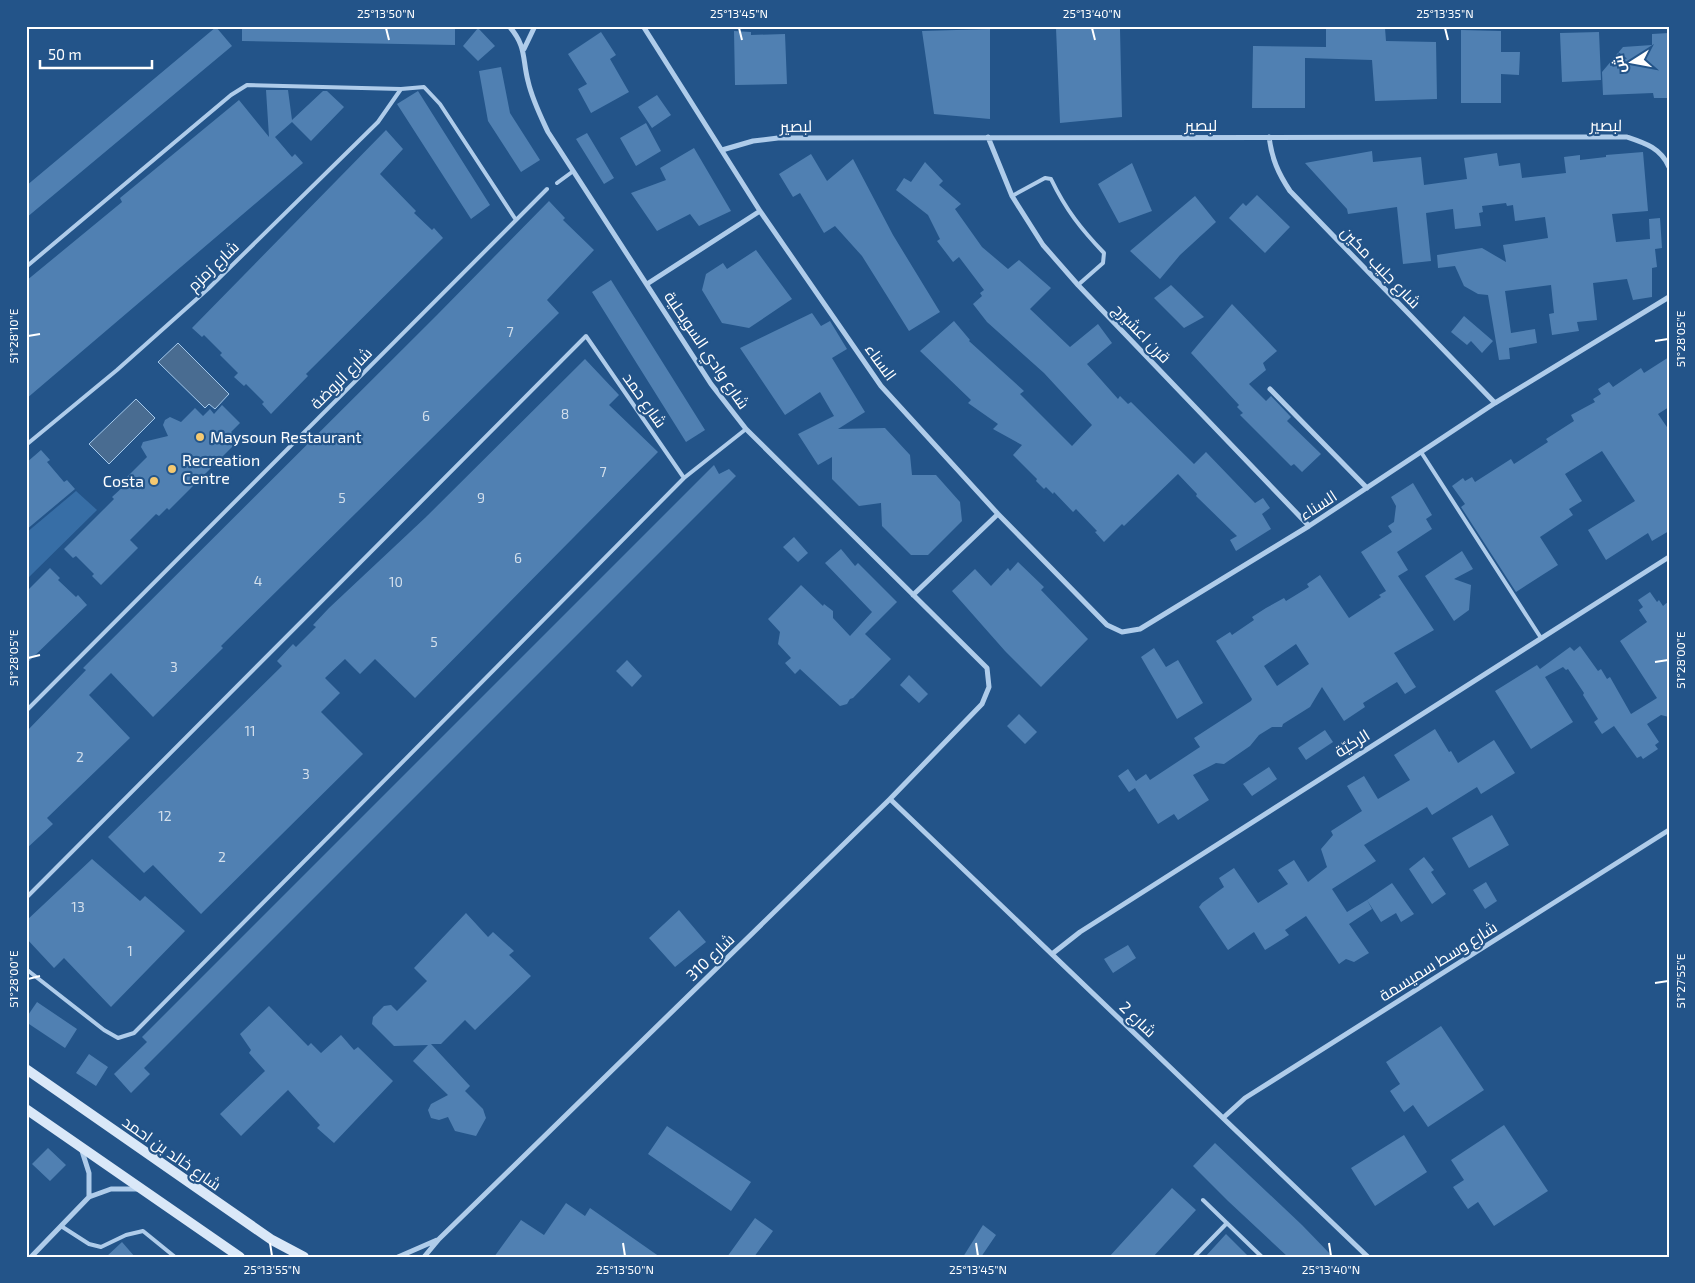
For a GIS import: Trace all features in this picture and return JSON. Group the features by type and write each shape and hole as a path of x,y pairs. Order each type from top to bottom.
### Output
{"main road":[{"name":"شارع خالد بن احمد","path":"26,1069 266,1236 304,1257"},
{"path":"26,1109 240,1257"}],"street":[{"name":"شارع وادي السويحلية","path":"510,26 524,50 527,79 535,105 572,172 711,384 746,429 987,668 989,687"},
{"path":"524,50 535,26"},
{"name":"السناء","path":"643,26 760,211 881,386 998,514 1107,625 1122,632 1140,629 1309,526 1495,403 1669,297"},
{"name":"قرن اعشيرج","path":"988,137 1012,196 1043,245 1078,285 1309,526"},
{"name":"لبصير","path":"722,150 754,141 778,138 1627,137 1650,144 1666,160 1669,167"},
{"name":"شارع جليب مكين","path":"1269,138 1272,155 1279,174 1290,191 1495,403"},
{"path":"647,284 760,211"},
{"path":"1270,389 1367,488"},
{"path":"913,595 998,514"},
{"name":"الركيّة","path":"1052,954 1080,932 1669,557"},
{"name":"شارع 310","path":"424,1257 439,1239 890,800 982,704 989,687"},
{"name":"شارع 2","path":"890,800 1368,1257"},
{"name":"شارع وسط سميسمة","path":"1223,1118 1245,1098 1669,830"},
{"path":"81,1147 89,1173 89,1197"},
{"path":"31,1257 89,1197 118,1188 143,1190"},
{"name":"شارع 310","path":"398,1257 439,1239"}],"lane":[{"path":"26,267 231,96 247,85 401,89 424,87 440,104 516,220"},
{"name":"شارع زمزم","path":"26,445 117,370 209,288 378,122 401,89"},
{"path":"556,183 572,172"},
{"path":"1012,196 1045,178 1051,179 1063,204 1076,223 1104,253 1103,262 1078,285"},
{"name":"شارع الروضة","path":"26,711 547,189"},
{"name":"شارع حمد","path":"26,898 586,336 684,478"},
{"path":"26,969 104,1030 118,1038 134,1033 684,478 746,429"},
{"path":"1421,452 1541,638"},
{"path":"1203,1200 1262,1257"},
{"path":"1194,1257 1227,1223"},
{"path":"61,1226 89,1244 101,1247 126,1235 142,1231 175,1257"}],"shaded area":[{"path":"178,343 229,394 215,409 209,404 205,408 158,362"},
{"path":"136,399 155,418 109,464 89,444"},
{"path":"76,491 97,510 26,580 26,533"}],"building":[{"path":"242,26 455,26 455,45 242,41"},
{"path":"216,27 232,46 26,218 26,186"},
{"path":"478,28 495,46 478,61 463,46"},
{"path":"1056,28 1120,29 1122,117 1060,123"},
{"path":"1385,28 1386,41 1436,42 1437,99 1375,101 1372,60 1305,58 1305,108 1252,108 1253,46 1326,47 1326,29"},
{"path":"990,29 990,119 934,114 922,31"},
{"path":"1461,30 1501,31 1501,52 1520,52 1519,75 1501,74 1501,103 1461,103"},
{"path":"734,31 751,32 751,35 785,34 787,84 735,85"},
{"path":"601,32 616,55 610,59 629,92 591,113 578,89 587,84 568,54"},
{"path":"1599,32 1601,80 1562,82 1560,33"},
{"path":"1669,33 1669,98 1654,98 1653,93 1603,95 1602,72 1623,47 1652,45 1652,34"},
{"path":"501,67 510,113 540,160 521,172 488,121 479,71"},
{"path":"266,90 288,90 292,120 323,91 327,91 344,107 311,141 292,122 275,137 292,157 295,154 303,163 26,399 26,281 122,202 120,198 239,100 269,137"},
{"path":"418,91 490,205 471,219 397,104"},
{"path":"657,95 671,115 652,128 638,107"},
{"path":"646,123 661,151 636,166 620,138"},
{"path":"386,130 403,149 380,174 416,211 414,213 432,230 434,228 443,238 306,374 308,376 271,414 262,404 264,402 246,384 244,386 234,377 238,373 220,355 222,353 204,335 202,337 192,328"},
{"path":"587,133 614,178 604,184 576,139"},
{"path":"694,148 731,211 699,226 690,214 657,231 631,193 666,180 660,168"},
{"path":"1372,151 1373,162 1421,157 1424,185 1467,179 1464,158 1497,153 1499,166 1520,163 1522,178 1566,173 1564,157 1580,155 1580,160 1606,157 1606,155 1643,152 1648,211 1612,214 1616,242 1650,239 1649,219 1660,218 1662,248 1655,249 1657,267 1652,268 1652,297 1633,300 1627,279 1593,283 1597,320 1577,322 1579,331 1552,335 1549,314 1554,313 1551,285 1505,291 1511,333 1535,329 1537,343 1509,348 1510,359 1499,360 1488,295 1478,294 1464,286 1455,266 1438,268 1437,255 1482,248 1506,262 1503,245 1548,238 1545,217 1515,221 1513,205 1507,206 1506,203 1482,206 1483,212 1479,213 1481,226 1455,229 1453,209 1426,213 1431,261 1403,264 1397,207 1348,214 1347,209 1305,163"},
{"path":"811,154 827,181 853,159 893,235 940,312 909,331 862,256 835,226 824,233 800,193 793,197 779,174"},
{"path":"925,162 943,181 939,185 961,204 955,209 982,247 1008,269 1019,260 1051,288 1030,309 1070,347 1098,324 1112,343 1087,364 1118,399 1120,396 1128,404 1131,402 1194,464 1206,452 1255,503 1263,498 1270,508 1262,514 1271,529 1236,551 1230,540 1237,536 1196,496 1197,494 1178,474 1124,526 1122,524 1104,542 1095,532 1097,531 1076,509 1073,512 1054,492 1053,494 1046,487 1044,489 1036,481 1037,479 1013,455 1022,445 993,429 998,424 968,403 971,400 920,351 954,321 969,341 1024,391 1020,394 1072,446 1092,425 1044,373 987,322 973,304 982,296 980,293 984,290 959,257 953,262 937,241 940,239 928,215 896,190 904,178 911,182"},
{"path":"1132,163 1152,211 1119,223 1098,184"},
{"path":"1257,195 1290,227 1265,253 1229,218 1243,203 1246,206"},
{"path":"1195,196 1216,222 1180,255 1160,279 1130,251"},
{"path":"549,201 565,218 563,220 594,250 547,300 559,313 221,646 223,648 153,717 111,673 89,695 130,738 47,818 53,824 26,849 26,732 86,670 83,668"},
{"path":"756,250 792,299 749,328 722,323 702,290 706,274 723,263 727,269"},
{"path":"611,280 705,430 686,442 592,292"},
{"path":"1171,285 1204,317 1184,328 1154,298"},
{"path":"1232,304 1277,351 1263,363 1266,370 1249,384 1266,401 1271,396 1291,417 1287,421 1321,454 1302,472 1294,464 1291,466 1240,415 1243,413 1237,407 1239,405 1191,353"},
{"path":"812,313 821,326 830,321 847,349 832,358 865,412 838,429 885,428 910,455 912,475 936,475 960,502 962,521 928,555 911,555 882,526 881,503 859,506 832,479 832,457 818,465 798,434 834,416 820,392 785,415 740,348"},
{"path":"1464,316 1493,341 1482,353 1471,341 1467,345 1451,332"},
{"path":"1669,357 1669,407 1658,414 1669,430 1669,531 1652,541 1648,533 1606,560 1588,530 1635,501 1602,451 1565,474 1582,501 1569,509 1573,515 1540,537 1558,565 1516,592 1461,507 1465,504 1452,486 1463,478 1465,481 1472,477 1475,482 1511,459 1514,464 1548,442 1546,439 1574,421 1571,415 1595,402 1593,399 1601,394 1598,389 1609,382 1613,387 1641,368 1644,373"},
{"path":"585,359 619,395 609,405 658,452 415,698 375,659 360,674 345,659 325,678 340,693 321,712 363,754 201,914 153,865 144,873 108,837 282,666 277,661 293,644 296,647 316,627 313,625 329,608 426,517"},
{"name":"Recreation Centre","path":"222,405 240,423 231,432 239,440 169,510 167,508 159,516 156,514 130,540 138,548 101,585 92,576 94,574 76,556 73,558 64,549 114,499 112,497 125,485 122,482 147,457 141,447 143,442 168,436 163,425 165,420 170,417 181,422 195,408 203,416 210,409 214,414"},
{"path":"41,450 50,460 47,462 64,482 67,480 75,489 26,530 26,463"},
{"path":"714,465 719,474 729,469 736,476 144,1068 150,1074 131,1093 114,1074 147,1042 142,1037"},
{"path":"1413,483 1432,515 1426,519 1432,529 1397,552 1408,570 1398,576 1434,630 1394,653 1416,687 1405,694 1397,682 1363,703 1365,707 1344,721 1322,687 1310,707 1283,724 1282,727 1272,727 1259,735 1250,746 1224,764 1216,763 1193,775 1209,800 1178,820 1174,814 1158,824 1135,788 1129,792 1118,776 1128,769 1136,781 1146,774 1150,780 1200,747 1194,738 1251,701 1252,699 1216,641 1230,632 1232,635 1254,620 1252,617 1266,608 1284,598 1286,601 1309,587 1307,584 1320,575 1349,618 1381,597 1379,595 1386,591 1361,552 1392,532 1388,526 1394,522 1396,506 1391,497","holes":["1296,644 1309,664 1277,686 1264,666"]},
{"path":"794,537 808,553 798,562 783,547"},
{"path":"841,549 855,566 858,563 897,602 865,634 891,659 847,704 840,706 800,669 795,674 785,663 791,658 778,644 780,632 768,619 801,585 823,606 824,604 833,611 833,618 850,636 872,612 825,563"},
{"path":"1462,551 1473,569 1454,579 1471,585 1469,610 1454,621 1425,576"},
{"path":"1018,562 1044,587 1041,590 1088,639 1041,687 1005,651 952,591 975,569 991,586 1008,568 1010,571"},
{"path":"50,568 60,578 58,580 76,597 78,595 87,605 26,664 26,592"},
{"path":"1650,592 1657,602 1659,600 1663,606 1669,601 1669,717 1661,715 1647,724 1659,742 1655,745 1658,749 1643,759 1641,756 1637,758 1614,726 1602,734 1594,722 1598,719 1583,695 1584,693 1568,669 1566,670 1563,667 1545,677 1573,722 1531,749 1495,691 1537,665 1540,669 1570,647 1574,651 1580,646 1598,671 1601,669 1607,679 1610,677 1631,714 1657,698 1620,641 1647,622 1639,610 1643,607 1638,600"},
{"path":"1154,648 1166,667 1178,660 1203,703 1177,719 1141,657"},
{"path":"627,660 642,676 632,687 616,671"},
{"path":"909,675 928,694 919,703 900,685"},
{"path":"1019,714 1037,732 1025,744 1007,726"},
{"path":"1435,729 1458,763 1494,740 1515,773 1481,794 1477,787 1432,815 1427,807 1364,845 1376,861 1332,889 1347,912 1367,900 1372,909 1349,924 1369,953 1354,962 1346,959 1339,964 1306,916 1285,930 1289,935 1265,950 1254,932 1228,950 1199,907 1224,887 1219,878 1234,868 1258,903 1288,884 1278,870 1294,860 1308,882 1327,867 1321,849 1333,835 1331,831 1362,811 1347,786 1364,776 1378,799 1410,780 1394,755"},
{"path":"1325,730 1333,742 1306,760 1298,748"},
{"path":"1269,767 1277,779 1252,796 1243,784"},
{"path":"1492,815 1509,845 1469,868 1452,838"},
{"path":"1424,857 1434,870 1431,872 1446,894 1432,904 1409,869"},
{"path":"92,859 140,901 145,896 185,931 111,1007 64,958 54,968 26,938 26,921"},
{"path":"1486,882 1497,901 1485,909 1473,890"},
{"path":"1392,883 1414,914 1401,922 1396,913 1381,922 1367,900"},
{"path":"679,910 706,942 675,967 649,938"},
{"path":"466,913 488,937 493,932 514,951 509,955 531,976 475,1030 465,1020 441,1044 431,1044 470,1086 465,1091 483,1109 486,1118 476,1136 455,1131 448,1117 439,1120 431,1118 428,1110 431,1104 448,1095 413,1061 428,1045 394,1046 372,1024 373,1017 384,1006 391,1005 397,1011 427,981 414,968"},
{"path":"1128,945 1136,958 1113,973 1104,959"},
{"path":"37,1002 77,1029 65,1048 26,1022 26,1018"},
{"path":"269,1006 308,1046 311,1043 321,1053 341,1035 354,1050 358,1047 393,1081 334,1143 317,1128 320,1125 288,1090 241,1136 220,1114 265,1071 249,1053 251,1050 240,1034"},
{"path":"1441,1026 1484,1090 1428,1127 1413,1105 1404,1112 1390,1091 1400,1084 1386,1062"},
{"path":"89,1054 108,1067 96,1086 76,1073"},
{"path":"1504,1125 1548,1191 1494,1226 1478,1202 1468,1209 1453,1187 1464,1180 1451,1160"},
{"path":"667,1126 751,1182 731,1211 648,1154"},
{"path":"1404,1135 1427,1172 1375,1206 1351,1168"},
{"path":"1215,1143 1333,1257 1288,1257 1228,1201 1193,1166"},
{"path":"48,1148 66,1165 50,1181 32,1164"},
{"path":"1172,1188 1196,1210 1153,1257 1109,1257"},
{"path":"566,1203 585,1216 590,1208 660,1257 494,1257 521,1220 544,1235"},
{"path":"755,1218 773,1231 754,1257 727,1257"},
{"path":"983,1225 996,1235 981,1257 963,1257"},
{"path":"1226,1234 1249,1257 1205,1257"},
{"path":"122,1242 135,1257 106,1257"}],"place":[{"name":"Maysoun Restaurant","path":"200,437"},
{"name":"Recreation Centre","path":"172,469"},
{"name":"Costa","path":"154,481"}]}
